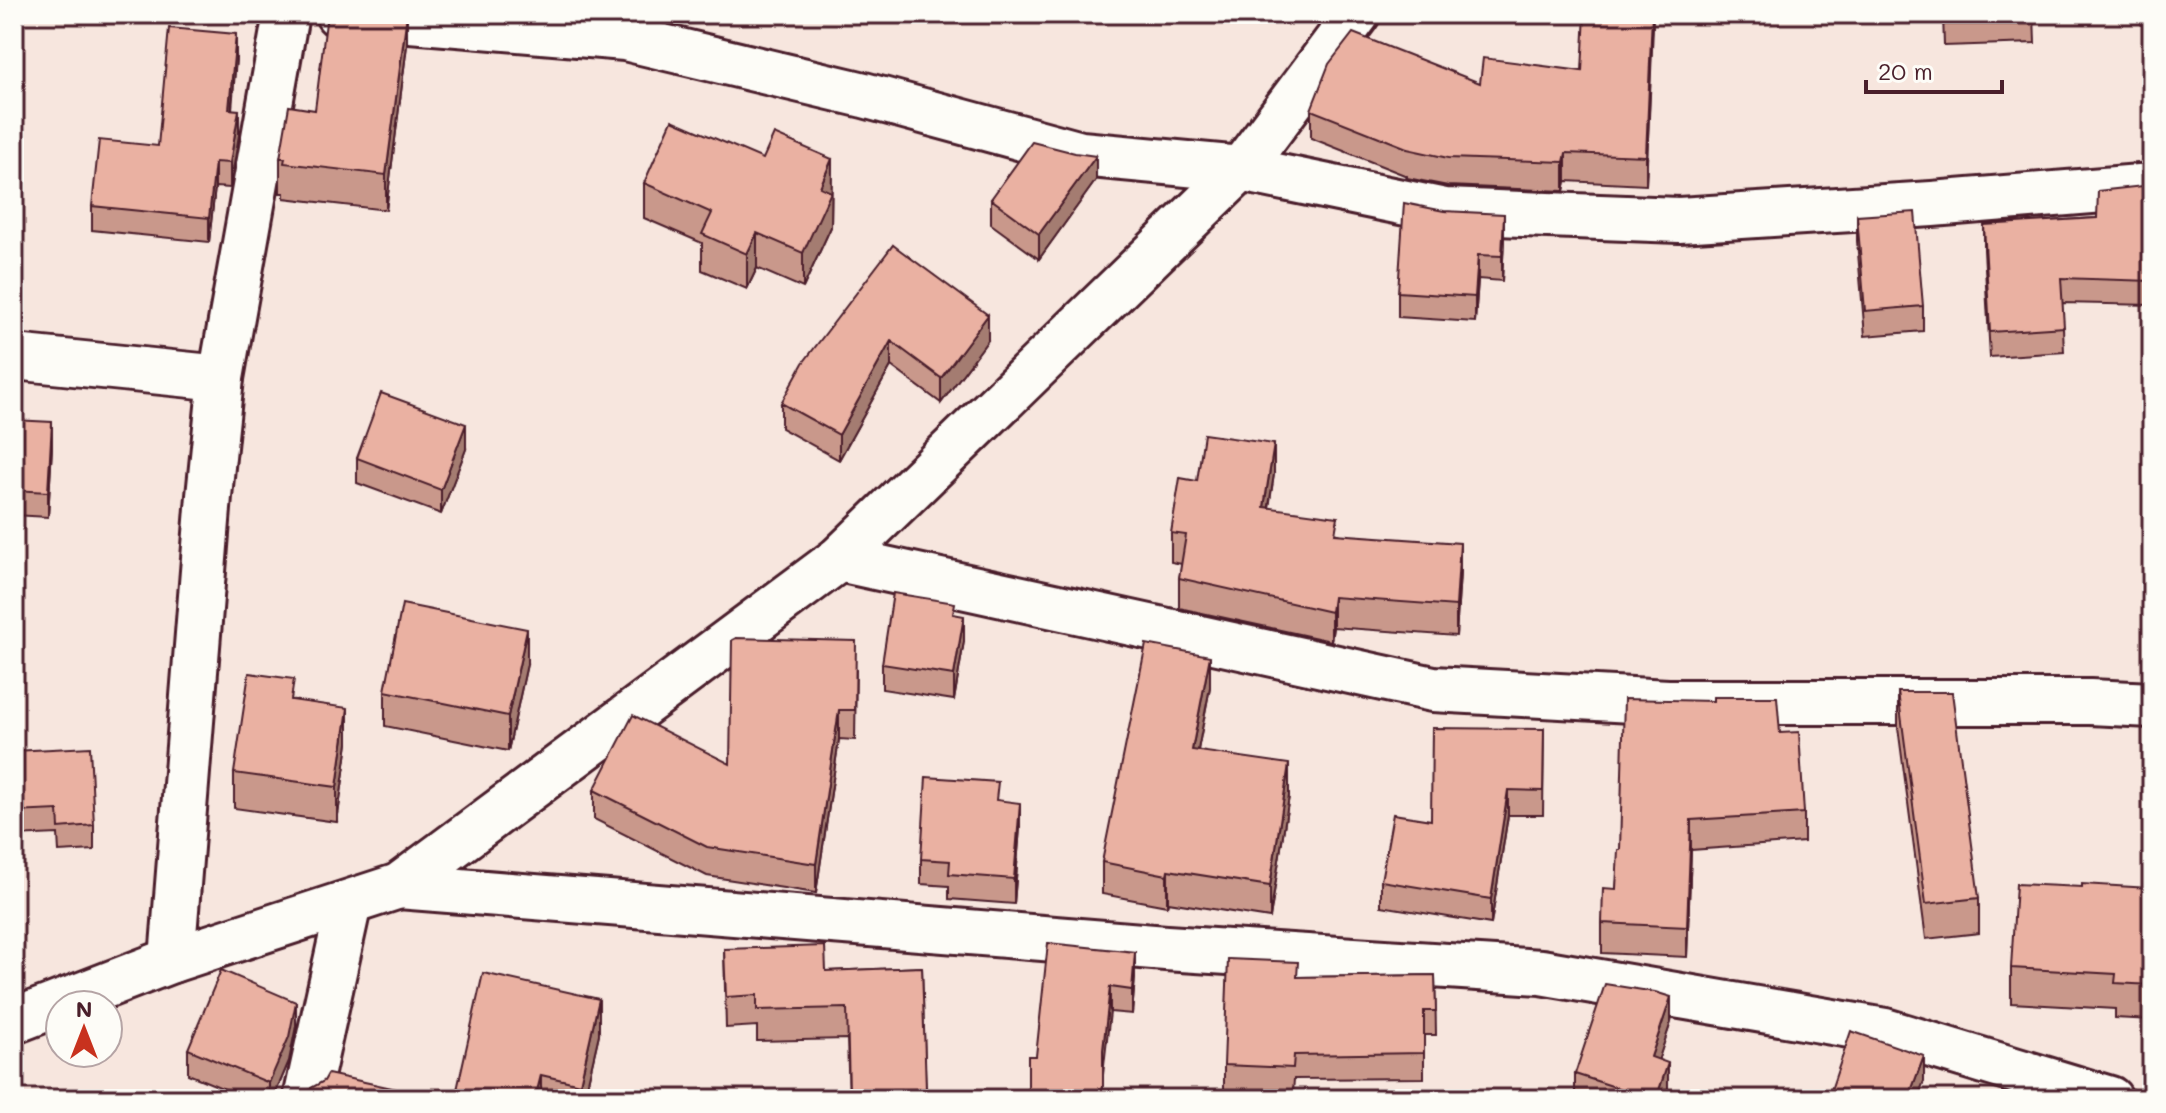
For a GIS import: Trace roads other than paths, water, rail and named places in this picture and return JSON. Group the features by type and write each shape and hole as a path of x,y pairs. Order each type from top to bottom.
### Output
{"street":[{"path":"172,960 221,378 286,14"},
{"path":"338,14 625,38 864,95 1081,154 1241,169 1445,211 1679,220 2152,186"},
{"path":"14,1021 172,960 399,886 839,559 1241,169 1357,14"},
{"path":"14,357 221,378"},
{"path":"839,559 1433,689 1668,702 2090,702 2152,705"},
{"path":"399,886 1166,948 1541,972 1885,1031 2110,1099"},
{"path":"306,1099 349,903"}]}
